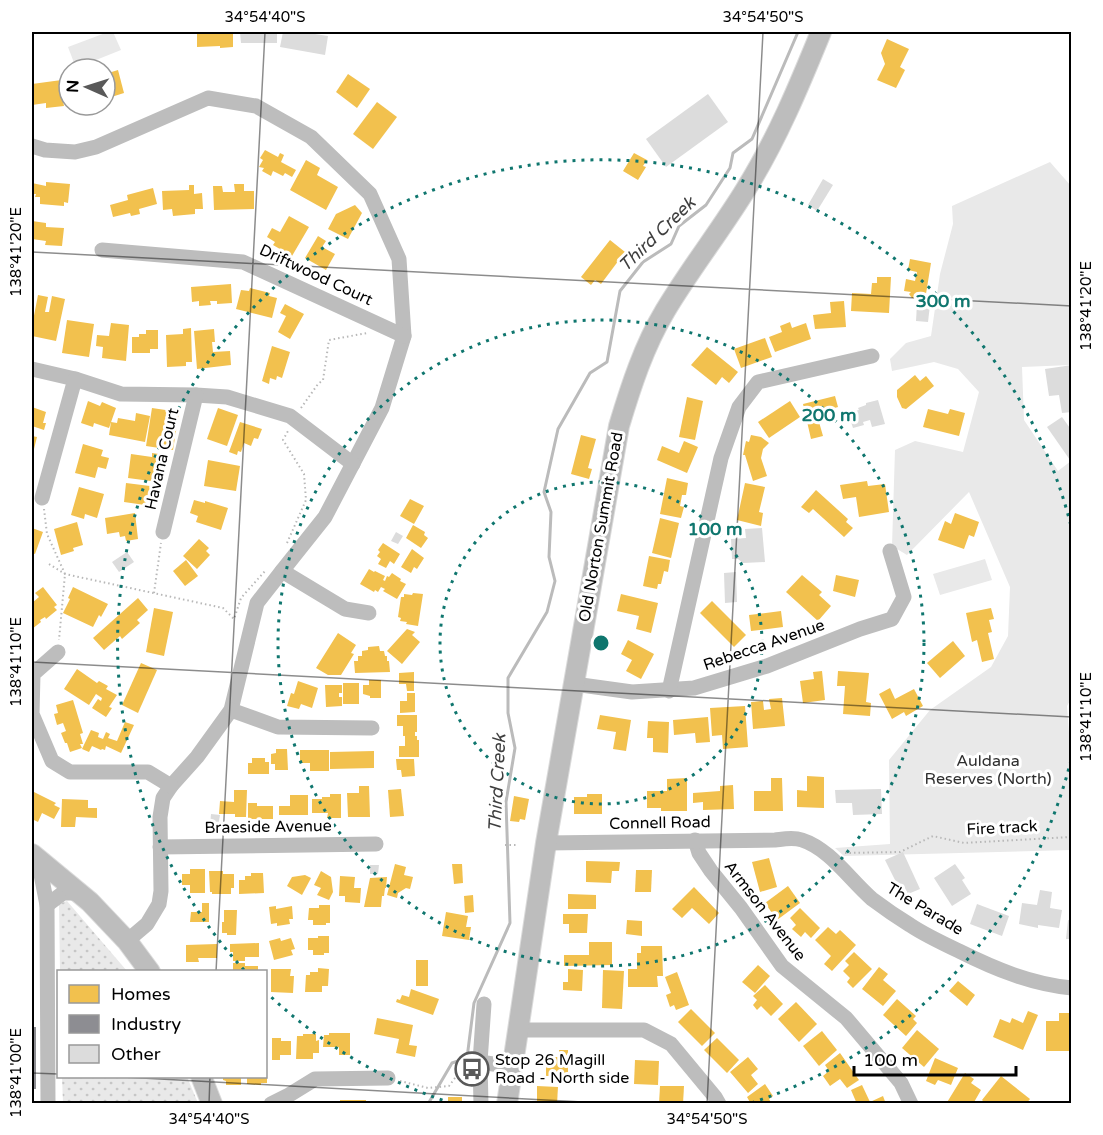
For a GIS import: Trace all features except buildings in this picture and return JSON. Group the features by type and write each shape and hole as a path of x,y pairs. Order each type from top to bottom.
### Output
{"main road":[{"name":"Old Norton Summit Road","path":"507,1104 546,843 619,426 633,381 664,312 747,189 775,139 821,32"},
{"path":"34,856 90,902 127,941 149,970"},
{"path":"201,1078 212,1104"}],"street":[{"path":"32,146 45,150 75,152 96,147 208,98 256,106 311,137 370,194 399,259 404,336 382,408 325,518 274,570 257,603 231,710 197,757 163,798 160,817 161,891 159,904 147,924 127,941"},
{"name":"Driftwood Court","path":"102,250 243,262 404,336"},
{"path":"669,691 721,458 739,407 758,382 872,356"},
{"path":"32,369 75,379 121,394 196,394 227,397 290,416 353,464"},
{"path":"42,498 75,379"},
{"name":"Havana Court","path":"163,532 196,394"},
{"name":"Rebecca Avenue","path":"574,684 632,692 694,688 767,666 860,629 892,619 904,597 890,551"},
{"path":"274,570 345,609 369,613"},
{"path":"58,652 33,674 32,714 52,761 70,772 148,772 171,786"},
{"path":"231,710 278,727 372,728"},
{"name":"The Parade","path":"775,840 793,838 813,844 834,861 871,898 936,940 993,968 1055,987 1071,988"},
{"name":"Armson Avenue","path":"695,840 699,853 711,871 741,908 782,966 846,1018 901,1083 911,1104"},
{"name":"Connell Road","path":"546,843 775,840"},
{"name":"Braeside Avenue","path":"160,847 376,844"},
{"path":"34,856 47,905 48,1104"},
{"path":"47,905 63,893 79,893"},
{"path":"481,1104 480,1068 484,1004"},
{"path":"32,1011 47,1011"},
{"path":"518,1030 644,1030 671,1044 719,1104"},
{"path":"480,1068 512,1066"},
{"path":"271,1104 315,1079 388,1078"}],"path":[{"path":"286,545 306,500 304,474 283,440 294,419 323,380 329,340 366,333 378,324"},
{"path":"42,498 47,534 65,574 58,652"},
{"path":"154,593 163,532"},
{"path":"49,564 65,574 223,608 234,619 241,598 274,570"},
{"name":"Fire track","path":"834,861 841,853 900,852 933,836 964,843 1071,837"},
{"path":"505,845 517,845"},
{"path":"388,1078 428,1088 449,1086 458,1074 480,1068"}],"green space":[{"path":"113,32 121,50 104,57 72,57 68,47"},
{"name":"Auldana Reserves (North)","path":"1050,162 1071,186 1071,365 1022,367 1024,420 1058,471 1071,461 1072,697 1067,706 1072,772 1071,850 844,856 835,848 890,844 889,760 930,710 991,667 1008,636 1010,587 969,492 907,555 892,546 895,450 915,441 963,452 979,392 958,369 934,362 892,371 890,359 906,343 931,336 940,274 953,224 952,206"},
{"path":"985,559 992,580 940,595 933,574"},
{"path":"67,901 126,970 60,970 59,904"},
{"path":"62,1078 187,1078 198,1103 63,1103"}],"waterway":[{"name":"Third Creek","path":"428,1104 452,1063 467,1058 474,1003 510,923 506,802 515,748 508,713 508,678 547,612 555,581 549,557 551,512 544,492 558,429 590,373 607,362 620,291 643,262 671,244 679,226 706,205 730,168 733,153 752,139 798,32"}],"place":[{"name":"Stop 26 Magill Road - North side","path":"472,1069"}]}
